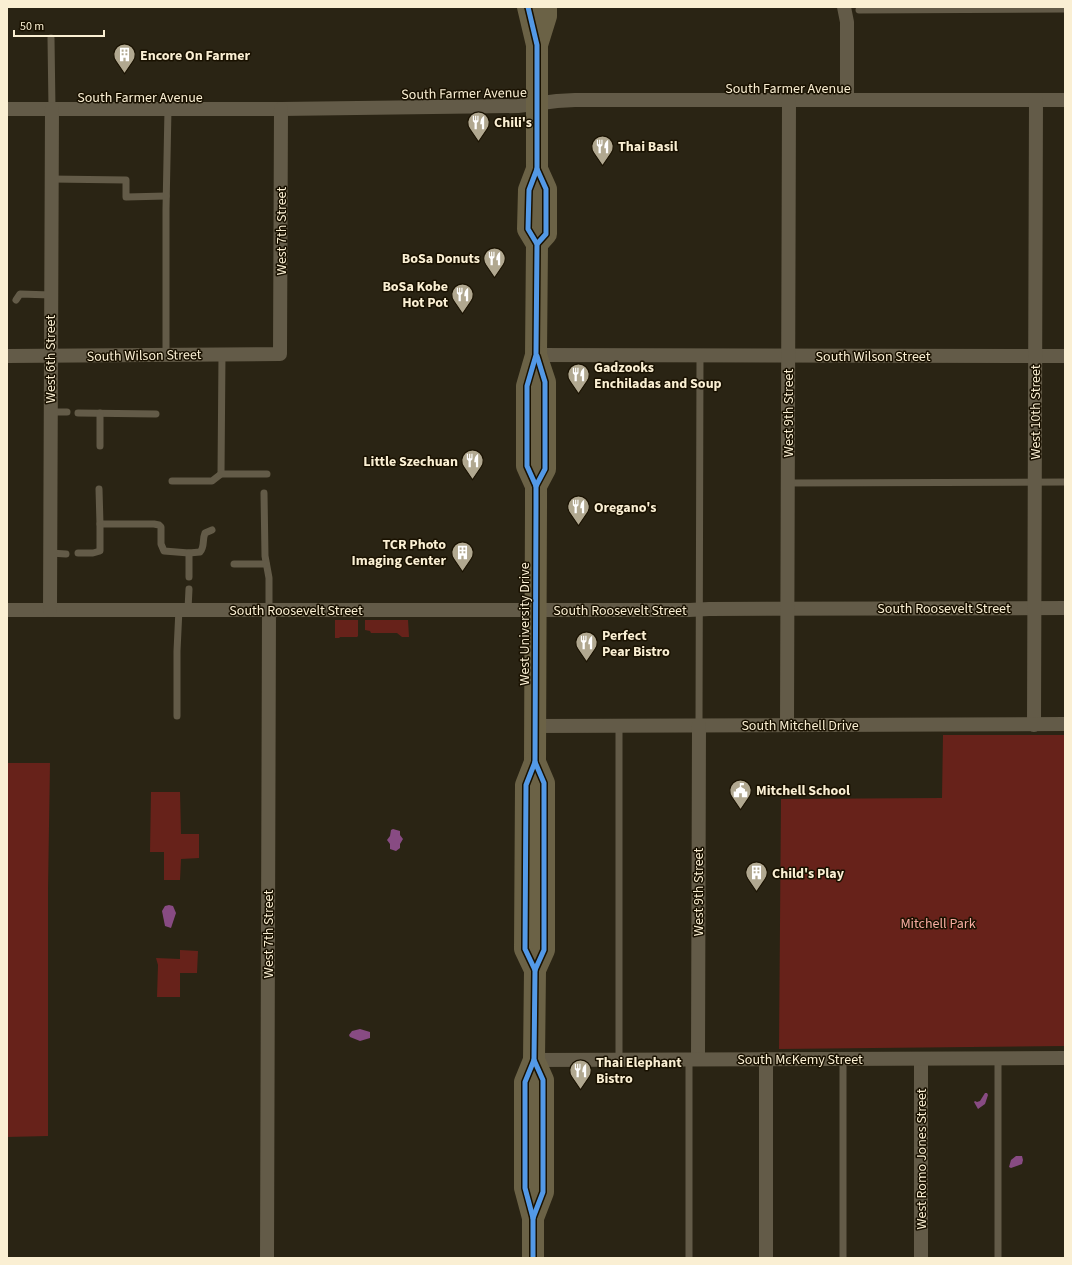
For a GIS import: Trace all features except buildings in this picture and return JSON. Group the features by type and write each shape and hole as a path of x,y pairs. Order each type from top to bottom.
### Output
{"main road":[{"name":"West University Drive","path":"528,7 537,46 537,169 529,190 528,229 537,244 536,355 545,382 545,469 536,486 535,726 535,762 544,783 544,950 535,970 534,1060 544,1080 544,1192 534,1218 534,1258"},
{"name":"West University Drive","path":"537,46 546,16 546,7"}],"street":[{"path":"844,7 847,22 847,100"},
{"name":"South Farmer Avenue","path":"7,109 281,109 518,106 557,100 1065,100"},
{"name":"West 9th Street","path":"787,725 789,100"},
{"name":"West 10th Street","path":"1034,724 1036,100"},
{"name":"West 6th Street","path":"50,610 52,109"},
{"name":"West 7th Street","path":"280,354 281,109"},
{"name":"South Wilson Street","path":"7,356 280,354"},
{"name":"South Wilson Street","path":"536,355 1065,356"},
{"name":"South Roosevelt Street","path":"7,610 183,609 536,611 1065,608"},
{"name":"West 7th Street","path":"267,1258 269,610"},
{"name":"South Mitchell Drive","path":"535,726 1065,724"},
{"name":"West 9th Street","path":"693,1059 698,725"},
{"name":"South McKemy Street","path":"534,1060 1065,1058"},
{"path":"766,1059 766,1258"},
{"name":"West Romo Jones Street","path":"921,1059 921,1258"}],"lane":[{"path":"859,10 1065,9"},
{"path":"51,38 52,109"},
{"path":"166,355 166,196 168,109"},
{"path":"52,179 126,180 126,197 166,196"},
{"path":"16,300 20,294 51,295"},
{"path":"221,474 222,354"},
{"path":"698,725 700,609 700,356"},
{"path":"50,412 67,412"},
{"path":"78,413 156,414"},
{"path":"100,413 100,446"},
{"path":"172,481 212,481 221,474 267,474"},
{"path":"788,483 1065,482"},
{"path":"78,553 93,553 100,551 100,489"},
{"path":"264,493 264,556 269,578 269,610"},
{"path":"100,524 159,525 161,544 164,551 189,553 200,552 203,547 203,537 205,533 212,530"},
{"path":"50,553 66,554"},
{"path":"189,553 189,577"},
{"path":"234,564 266,564"},
{"path":"177,716 176,651 183,609 189,589"},
{"path":"619,1060 620,726"},
{"path":"689,1258 693,1059"},
{"path":"843,1059 843,1258"},
{"path":"998,1059 998,1258"}],"green space":[{"path":"335,620 358,620 358,636 335,638"},
{"path":"365,620 408,620 409,637 402,637 397,633 371,633 370,631 365,630"},
{"name":"Mitchell Park","path":"943,735 1065,735 1065,1046 779,1049 781,799 942,798"},
{"path":"7,763 50,763 48,889 48,1136 7,1137"},
{"path":"151,792 180,792 181,834 199,834 199,858 181,859 180,880 164,880 164,852 150,852"},
{"path":"180,950 198,951 197,973 180,973 180,997 157,997 158,965 156,958 180,959"}],"shaded area":[{"path":"393,829 400,831 400,835 403,839 400,844 400,848 396,851 390,849 390,844 387,840 390,836 391,830"},
{"path":"165,906 173,906 176,913 171,928 165,926 162,911"},
{"path":"360,1029 370,1032 370,1038 360,1041 350,1037 349,1035 352,1031"},
{"path":"985,1093 988,1095 985,1104 978,1109 974,1102 980,1101"},
{"path":"1016,1156 1022,1156 1022,1164 1011,1168 1009,1167 1011,1160"}],"cycle path":[{"path":"528,7 537,45 537,169 529,190 528,229 537,244 536,355 527,386 527,466 536,486 536,507 535,762 526,785 525,949 535,970"},
{"path":"537,169 546,189 546,234 537,244"},
{"path":"536,486 545,469 545,382 537,356"},
{"path":"533,1258 533,1218 525,1188 525,1082 534,1060 535,970 544,950 544,783 535,762"},
{"path":"533,1218 543,1192 543,1080 534,1060"}],"place":[{"name":"Encore On Farmer","path":"124,74"},
{"name":"Chili's","path":"479,142"},
{"name":"Thai Basil","path":"603,166"},
{"name":"BoSa Donuts","path":"495,278"},
{"name":"BoSa Kobe Hot Pot","path":"463,314"},
{"name":"Gadzooks Enchiladas and Soup","path":"578,394"},
{"name":"Little Szechuan","path":"473,480"},
{"name":"Oregano's","path":"578,526"},
{"name":"TCR Photo Imaging Center","path":"462,572"},
{"name":"Perfect Pear Bistro","path":"586,662"},
{"name":"Mitchell School","path":"740,810"},
{"name":"Child's Play","path":"756,892"},
{"name":"Thai Elephant Bistro","path":"580,1090"}]}
